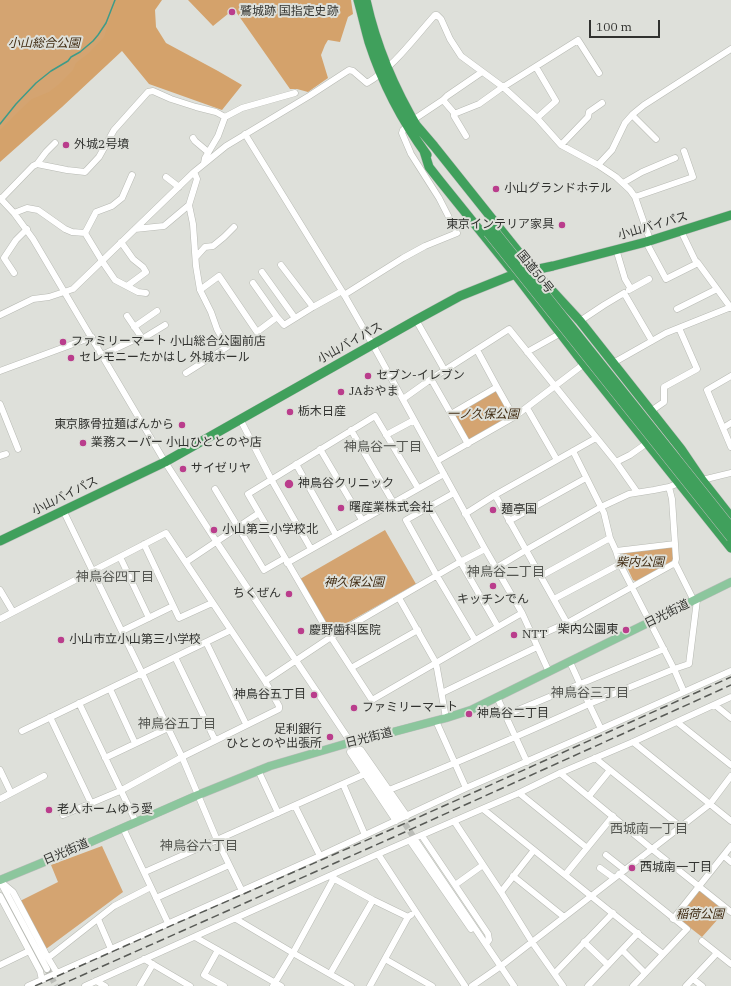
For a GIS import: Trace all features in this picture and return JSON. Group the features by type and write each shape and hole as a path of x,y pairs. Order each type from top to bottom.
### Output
{"highway":[{"name":"国道50号","path":"358,0 369,41 384,71 392,99 427,142 549,309 731,538"},
{"name":"国道50号","path":"366,0 371,21 383,56 384,71"},
{"name":"国道50号","path":"412,124 424,151 491,231 731,527"},
{"path":"412,124 434,146 533,270 580,321 652,411 731,517"},
{"path":"424,151 429,167 731,548"},
{"name":"小山バイパス","path":"0,541 165,462 460,296 515,274 648,241 731,215"}],"main road":[{"name":"日光街道","path":"0,881 258,770 283,761 436,721 471,710 731,582"}],"street":[{"path":"0,315 33,299 49,297 73,289 194,172 226,146 349,70 353,71 368,83 395,61 435,15 441,19 450,39 461,56 503,87 537,118 561,145 598,165 616,177 630,190 635,197 651,252 666,279 698,263"},
{"path":"455,114 479,104 503,87 578,40 600,73"},
{"path":"598,165 612,150 625,123 632,115 644,105 731,49"},
{"path":"536,67 556,102 537,118"},
{"path":"253,283 284,325 313,307 343,293 420,249 457,234 439,198 411,154 402,133 403,130 447,96 482,72"},
{"path":"37,164 85,172 100,157 114,130 148,92 153,91 171,100 216,112 225,117"},
{"path":"204,163 208,152 218,136 225,117 242,108 295,93"},
{"path":"443,100 455,114 453,115 466,136"},
{"path":"561,145 588,117 589,112 602,102"},
{"path":"632,115 656,139"},
{"path":"245,134 343,293 373,345 485,549 522,613 549,672"},
{"path":"193,138 208,152"},
{"path":"55,143 37,164 33,166 0,198 27,230 165,462 351,744 398,819"},
{"path":"635,197 693,177 684,151"},
{"path":"622,183 642,172 675,158"},
{"path":"186,373 227,347 217,329 211,312 200,290 190,205 197,179 194,172"},
{"path":"85,233 96,212 112,206 122,198 132,175"},
{"path":"166,177 178,187"},
{"path":"135,229 164,226 190,205"},
{"path":"14,213 27,208 38,210 65,229 72,232 85,233"},
{"path":"196,257 206,247 213,246 234,227"},
{"path":"14,273 4,258 16,240 27,230"},
{"path":"613,363 666,333 731,308 695,260 681,231"},
{"path":"85,233 115,280 138,292 146,293"},
{"path":"121,242 133,259 143,267 146,272 127,286"},
{"path":"616,249 625,279 632,289"},
{"path":"281,265 313,307"},
{"path":"262,272 295,318"},
{"path":"200,290 219,276 257,332 277,317"},
{"path":"580,321 649,279"},
{"path":"677,309 717,289"},
{"path":"624,293 652,341"},
{"path":"134,326 157,311"},
{"path":"127,316 140,335 138,338"},
{"path":"416,320 444,371"},
{"path":"102,355 138,338 142,339 165,325"},
{"path":"652,411 664,402 664,387 697,369 679,328"},
{"path":"403,399 509,329 616,462 637,492"},
{"path":"527,352 561,333"},
{"path":"0,371 92,337"},
{"path":"477,350 514,417"},
{"path":"437,461 514,417 584,364"},
{"path":"731,376 707,390 731,447"},
{"path":"432,379 468,444"},
{"path":"452,414 497,387"},
{"path":"0,404 18,449"},
{"path":"527,408 557,460"},
{"path":"418,488 375,416 248,494 331,637 372,700 522,613"},
{"path":"240,419 271,479 311,549"},
{"path":"386,434 414,420"},
{"path":"723,428 731,423"},
{"path":"351,430 393,502"},
{"path":"466,514 596,438"},
{"path":"616,462 647,443"},
{"path":"320,449 362,520"},
{"path":"573,451 604,513 610,538 620,564 664,649 684,692"},
{"path":"296,464 336,535"},
{"path":"702,480 731,473"},
{"path":"215,489 264,570 311,549 444,474"},
{"path":"509,521 586,478"},
{"path":"496,568 601,507 629,494 669,487 679,483"},
{"path":"390,790 454,764 589,704 689,664 695,600 675,563 672,499 669,487"},
{"path":"454,493 406,520 475,640"},
{"path":"495,496 567,623"},
{"path":"429,507 498,627"},
{"path":"63,510 182,756 229,865 242,891"},
{"path":"186,562 260,513"},
{"path":"0,619 166,533 231,630 279,706 278,709 182,756 120,791 63,815"},
{"path":"541,576 610,538"},
{"path":"144,544 179,618 212,602"},
{"path":"616,551 675,544"},
{"path":"264,681 331,637 485,549"},
{"path":"120,557 149,618"},
{"path":"533,638 567,623 675,563"},
{"path":"554,600 620,564"},
{"path":"0,590 13,612"},
{"path":"399,598 436,663 446,718"},
{"path":"122,631 173,606"},
{"path":"22,730 231,630"},
{"path":"351,668 418,630"},
{"path":"206,642 246,724"},
{"path":"442,693 537,647"},
{"path":"506,715 664,649"},
{"path":"175,657 215,740"},
{"path":"570,662 601,729"},
{"path":"28,986 320,856 466,788 731,671"},
{"path":"110,689 135,743"},
{"path":"497,697 527,762"},
{"path":"84,986 332,877 378,854 413,841 560,773 633,742 731,697"},
{"path":"79,703 136,822"},
{"path":"715,705 731,718"},
{"path":"50,717 91,803"},
{"path":"436,721 466,788"},
{"path":"677,722 731,766"},
{"path":"105,758 168,728"},
{"path":"633,742 731,821"},
{"path":"351,744 350,752 398,819"},
{"path":"351,744 361,750 407,816"},
{"path":"595,758 681,827"},
{"path":"0,770 11,792"},
{"path":"258,770 278,813"},
{"path":"589,796 610,770"},
{"path":"560,773 652,849 730,910"},
{"path":"144,872 296,806 365,774"},
{"path":"0,799 44,776"},
{"path":"472,986 564,918 710,804 731,776"},
{"path":"343,784 365,835"},
{"path":"519,793 587,848"},
{"path":"296,806 320,856"},
{"path":"482,809 663,954"},
{"path":"565,875 613,816"},
{"path":"454,821 532,942 563,986"},
{"path":"123,828 168,923"},
{"path":"422,836 488,934 489,940 486,944"},
{"path":"413,841 479,941 484,945 486,944 514,986"},
{"path":"673,918 731,846"},
{"path":"501,892 534,850"},
{"path":"378,854 465,986"},
{"path":"606,855 625,870"},
{"path":"724,856 731,862"},
{"path":"156,898 229,865"},
{"path":"455,885 483,865"},
{"path":"600,868 617,876 687,929 633,986"},
{"path":"513,876 564,918"},
{"path":"332,877 373,900 408,917"},
{"path":"195,937 276,985 332,877"},
{"path":"0,881 13,892 57,973"},
{"path":"0,881 47,969"},
{"path":"48,958 114,906 151,887"},
{"path":"0,896 40,971 42,980"},
{"path":"330,974 373,900"},
{"path":"370,986 408,917 416,912"},
{"path":"555,973 613,913"},
{"path":"98,919 111,949"},
{"path":"236,919 350,986"},
{"path":"588,986 638,933"},
{"path":"702,941 731,964"},
{"path":"584,942 608,965"},
{"path":"218,950 204,975 224,986"},
{"path":"622,950 645,973"},
{"path":"0,965 29,951"},
{"path":"686,986 717,953"},
{"path":"144,959 190,986"},
{"path":"385,959 432,986"},
{"path":"140,986 153,964"},
{"path":"693,979 702,986"},
{"path":"96,981 105,986"}],"green space":[{"name":"小山総合公園","path":"0,0 119,0 104,45 0,141"},
{"name":"一ノ久保公園","path":"497,390 512,416 469,441 454,414"},
{"name":"神久保公園","path":"385,530 416,584 331,632 300,579"},
{"name":"柴内公園","path":"672,546 674,559 671,563 636,581 633,580 621,554 623,551"},
{"path":"102,846 123,892 46,949 20,901 58,882 51,865"},
{"name":"稲荷公園","path":"699,891 726,910 702,937 679,919 679,915"}],"shaded area":[{"path":"116,0 162,0 155,10 156,27 166,43 242,85 222,110 149,84 122,51 0,162 0,130 32,99 49,92 58,85 73,70 76,63 89,53 104,37"},
{"path":"188,0 351,0 353,14 348,17 340,42 328,40 321,55 328,78 308,92 290,89 234,9 213,26"}],"waterway":[{"path":"0,124 36,83 51,71 68,61 71,57 80,52 93,41 106,23 115,0"}],"tunnel":[{"path":"400,816 416,841"},
{"path":"47,969 56,986"}],"railway":[{"path":"35,986 399,826 731,677"},
{"path":"58,986 731,685"}],"place":[{"name":"鷲城跡 国指定史跡","path":"232,12"},
{"name":"外城2号墳","path":"66,145"},
{"name":"小山グランドホテル","path":"496,189"},
{"name":"東京インテリア家具","path":"562,225"},
{"name":"ファミリーマート 小山総合公園前店","path":"63,342"},
{"name":"セレモニーたかはし 外城ホール","path":"71,358"},
{"name":"セブン-イレブン","path":"368,376"},
{"name":"JAおやま","path":"341,392"},
{"name":"栃木日産","path":"290,412"},
{"name":"東京豚骨拉麺ばんから","path":"182,425"},
{"name":"業務スーパー 小山ひととのや店","path":"83,443"},
{"name":"サイゼリヤ","path":"183,469"},
{"name":"神鳥谷クリニック","path":"289,484"},
{"name":"曙産業株式会社","path":"341,508"},
{"name":"麺亭国","path":"493,510"},
{"name":"小山第三小学校北","path":"214,530"},
{"name":"キッチンでん","path":"493,586"},
{"name":"ちくぜん","path":"289,594"},
{"name":"柴内公園東","path":"626,630"},
{"name":"慶野歯科医院","path":"301,631"},
{"name":"NTT","path":"514,635"},
{"name":"小山市立小山第三小学校","path":"61,640"},
{"name":"神鳥谷五丁目","path":"314,695"},
{"name":"ファミリーマート","path":"354,708"},
{"name":"神鳥谷二丁目","path":"469,714"},
{"name":"足利銀行 ひととのや出張所","path":"330,737"},
{"name":"老人ホームゆう愛","path":"49,810"},
{"name":"西城南一丁目","path":"632,868"}],"district":[{"name":"神鳥谷一丁目","path":"383,447"},
{"name":"神鳥谷二丁目","path":"506,572"},
{"name":"神鳥谷四丁目","path":"115,577"},
{"name":"神鳥谷三丁目","path":"590,693"},
{"name":"神鳥谷五丁目","path":"177,724"},
{"name":"西城南一丁目","path":"649,829"},
{"name":"神鳥谷六丁目","path":"199,846"}]}
